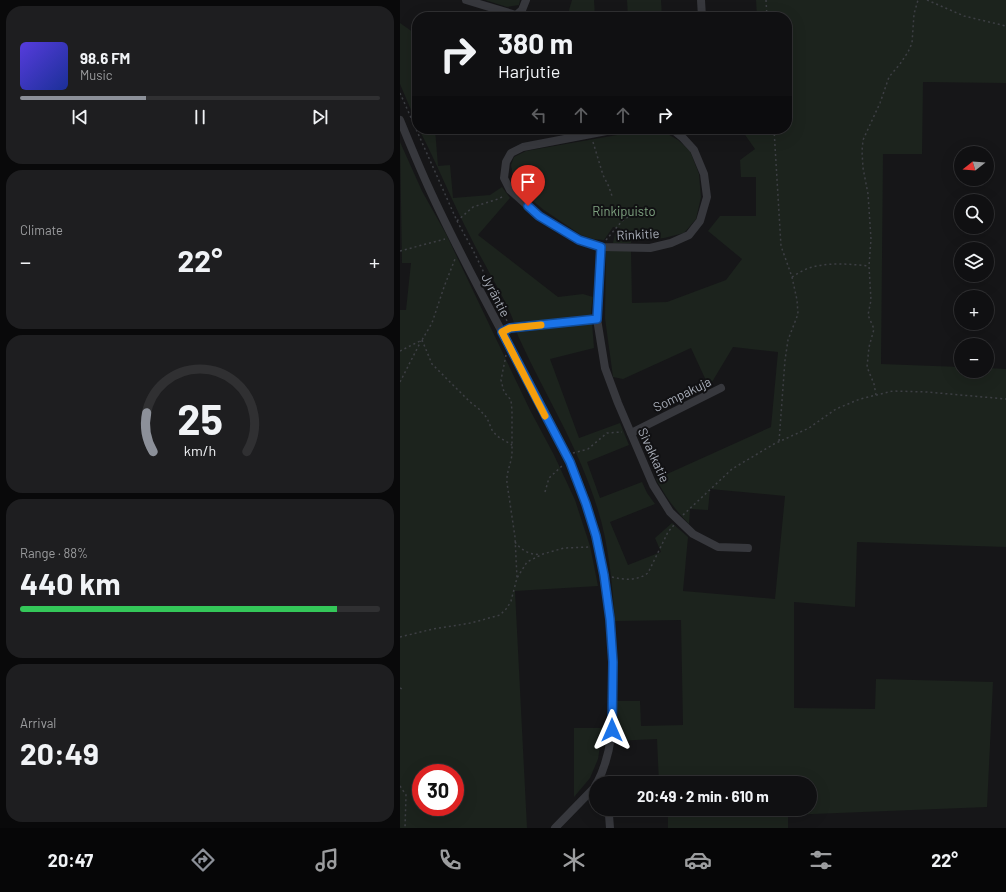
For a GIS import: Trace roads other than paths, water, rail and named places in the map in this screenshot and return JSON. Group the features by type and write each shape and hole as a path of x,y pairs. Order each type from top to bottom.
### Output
{"street":[{"path":"466,0 506,12"},
{"path":"520,12 526,0"},
{"path":"701,0 702,12"},
{"name":"Jyräntie","path":"400,120 428,186 458,247 568,459 586,504 600,549 610,619 613,662 612,730 609,753 600,776"},
{"name":"Rinkitie","path":"591,134 523,147 511,153 506,162 504,178 510,190 539,216 579,240 602,247 650,248 671,244 689,235 700,221 707,197 704,174 694,150 678,134"},
{"name":"Sivakkatie","path":"602,247 597,319 605,368 653,485 670,512 693,534 718,547 748,548"},
{"path":"502,332 510,328 597,319"},
{"name":"Sompakuja","path":"630,431 721,388"},
{"name":"Jyräntie","path":"555,828 589,794"},
{"path":"609,816 610,828"}],"park label":[{"name":"Rinkipuisto","path":"624,211"}]}
